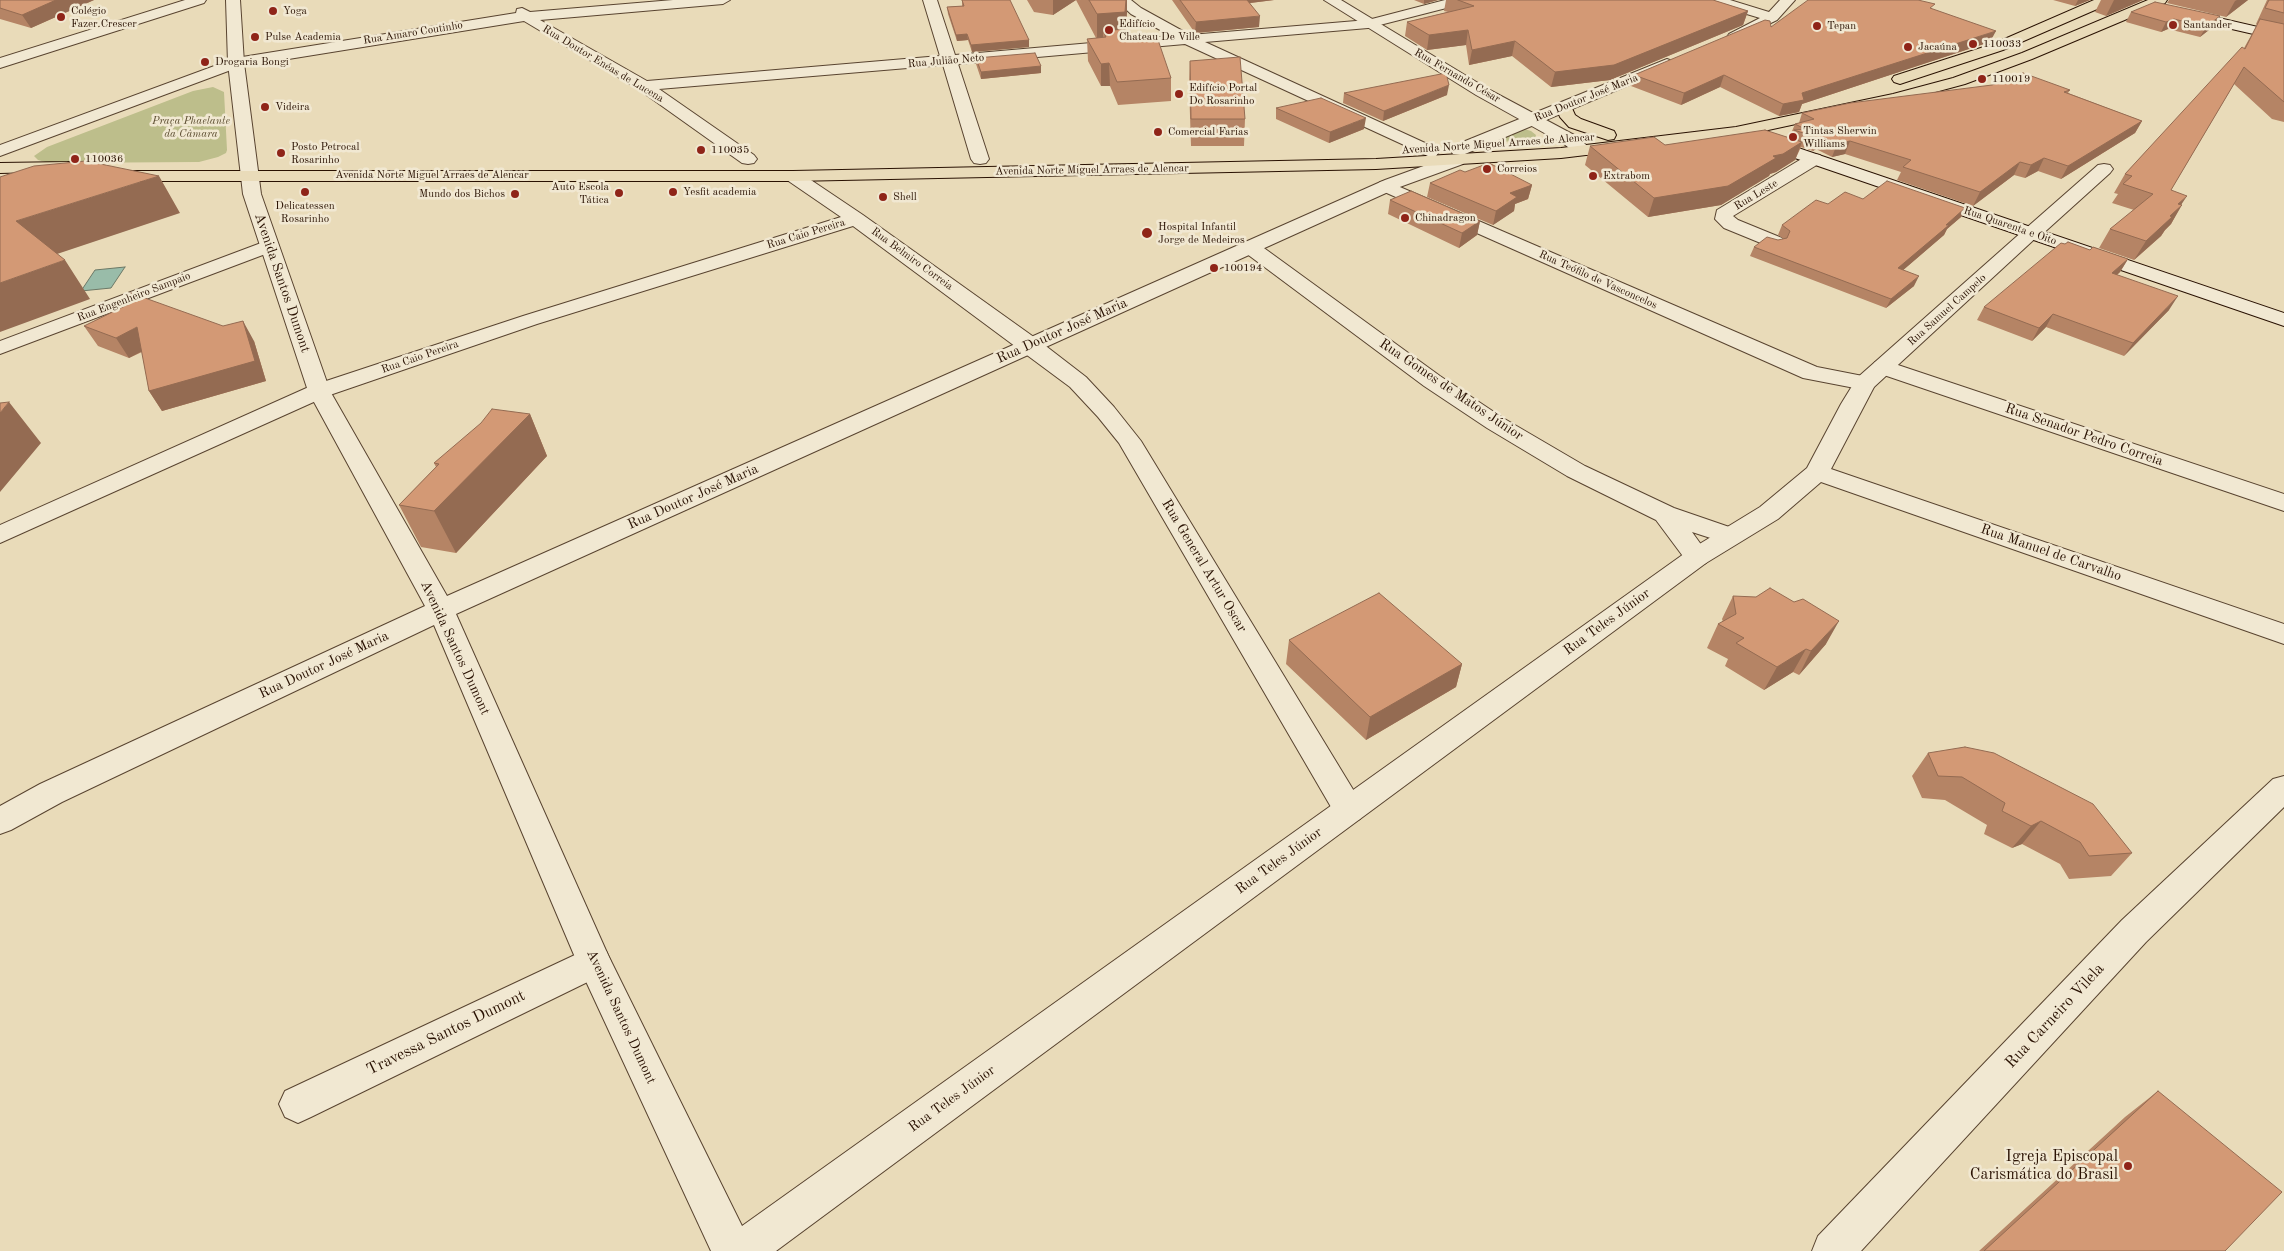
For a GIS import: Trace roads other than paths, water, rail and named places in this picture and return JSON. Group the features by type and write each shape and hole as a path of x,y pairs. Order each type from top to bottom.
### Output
{"main road":[{"path":"1886,83 1998,47 2106,0"},
{"path":"2133,0 2155,3"},
{"name":"Avenida Norte Miguel Arraes de Alencar","path":"816,159 980,159 1430,152 1458,155 1584,151 1736,132 1836,112 1959,81 2027,56 2155,3"},
{"path":"1850,93 1868,89"},
{"path":"1759,112 1831,97"},
{"path":"1564,108 1568,117 1575,123 1608,136"},
{"name":"Avenida Norte Miguel Arraes de Alencar","path":"248,169 793,176 1376,164 1608,136 1723,118"},
{"name":"Avenida Norte Miguel Arraes de Alencar","path":"0,168 95,172 702,159"},
{"path":"720,159 767,159"},
{"name":"Avenida Norte Miguel Arraes de Alencar","path":"0,180 35,183 95,172"}],"street":[{"path":"0,63 199,0"},
{"name":"Avenida Santos Dumont","path":"233,0 236,63 252,194 319,391 441,610 594,962 732,1251"},
{"name":"Rua Doutor Enéas de Lucena","path":"510,0 526,16 644,86 748,159"},
{"name":"Rua Amaro Coutinho","path":"0,152 236,63 404,34 526,16 723,0"},
{"path":"930,0 980,159"},
{"path":"1123,0 1136,11 1188,40 1430,152"},
{"name":"Rua Fernando César","path":"1331,0 1482,92 1570,140 1584,151"},
{"name":"Rua Julião Neto","path":"644,86 1368,24 1461,0"},
{"path":"1715,0 1772,17"},
{"path":"1722,42 1747,32 1772,17 1788,0"},
{"path":"2155,3 2284,37"},
{"name":"Rua Doutor José Maria","path":"0,821 51,793 441,610 1030,344 1533,120 1679,59"},
{"name":"Rua Quarenta e Oito","path":"1736,132 2284,320"},
{"name":"Rua Leste","path":"1774,242 1730,224 1724,219 1724,214 1814,159"},
{"path":"1376,164 1388,185"},
{"name":"Rua Samuel Campelo","path":"1817,472 1852,404 1866,383 2104,169"},
{"name":"Rua Belmiro Correia","path":"793,176 1030,344"},
{"name":"Rua Teófilo de Vasconcelos","path":"1388,185 1811,373 1852,404"},
{"name":"Rua Caio Pereira","path":"0,535 319,391 530,320 856,219"},
{"name":"Rua Engenheiro Sampaio","path":"0,348 269,246"},
{"name":"Rua Gomes de Matos Júnior","path":"1250,247 1432,381 1495,423 1576,471 1665,514 1729,536"},
{"name":"Rua General Artur Oscar","path":"1030,344 1078,382 1129,441 1349,810"},
{"name":"Rua Senador Pedro Correia","path":"1883,367 2284,503"},
{"name":"Rua Teófilo de Vasconcelos","path":"1811,373 1866,383"},
{"name":"Rua Teles Júnior","path":"742,1251 1697,557 1769,513 1817,472"},
{"name":"Rua Manuel de Carvalho","path":"1817,472 2284,634"},
{"name":"Rua Gomes de Matos Júnior","path":"1665,514 1697,557"},
{"name":"Rua Carneiro Vilela","path":"1833,1251 2134,931 2284,788"},
{"name":"Travessa Santos Dumont","path":"298,1104 594,962"}],"place":[{"name":"Yoga","path":"273,11"},
{"name":"Colégio Fazer Crescer","path":"61,17"},
{"name":"Santander","path":"2173,25"},
{"name":"Tepan","path":"1817,26"},
{"name":"Edifício Chateau De Ville","path":"1109,30"},
{"name":"Pulse Academia","path":"255,37"},
{"name":"110033","path":"1973,44"},
{"name":"Jacaúna","path":"1908,47"},
{"name":"Drogaria Bongi","path":"205,62"},
{"name":"110019","path":"1982,79"},
{"name":"Edifício Portal Do Rosarinho","path":"1179,94"},
{"name":"Videira","path":"265,107"},
{"name":"Comercial Farias","path":"1158,132"},
{"name":"Tintas Sherwin Williams","path":"1793,137"},
{"name":"110035","path":"701,150"},
{"name":"Posto Petrocal Rosarinho","path":"281,153"},
{"name":"110036","path":"75,159"},
{"name":"Correios","path":"1487,169"},
{"name":"Extrabom","path":"1593,176"},
{"name":"Delicatessen Rosarinho","path":"305,192"},
{"name":"Yesfit academia","path":"673,192"},
{"name":"Auto Escola Tática","path":"619,193"},
{"name":"Mundo dos Bichos","path":"515,194"},
{"name":"Shell","path":"883,197"},
{"name":"Chinadragon","path":"1405,218"},
{"name":"Hospital Infantil Jorge de Medeiros","path":"1147,233"},
{"name":"100194","path":"1214,268"},
{"name":"Igreja Episcopal Carismática do Brasil","path":"2128,1166"}],"park label":[{"name":"Praça Phaelante da Câmara","path":"191,127"}]}
